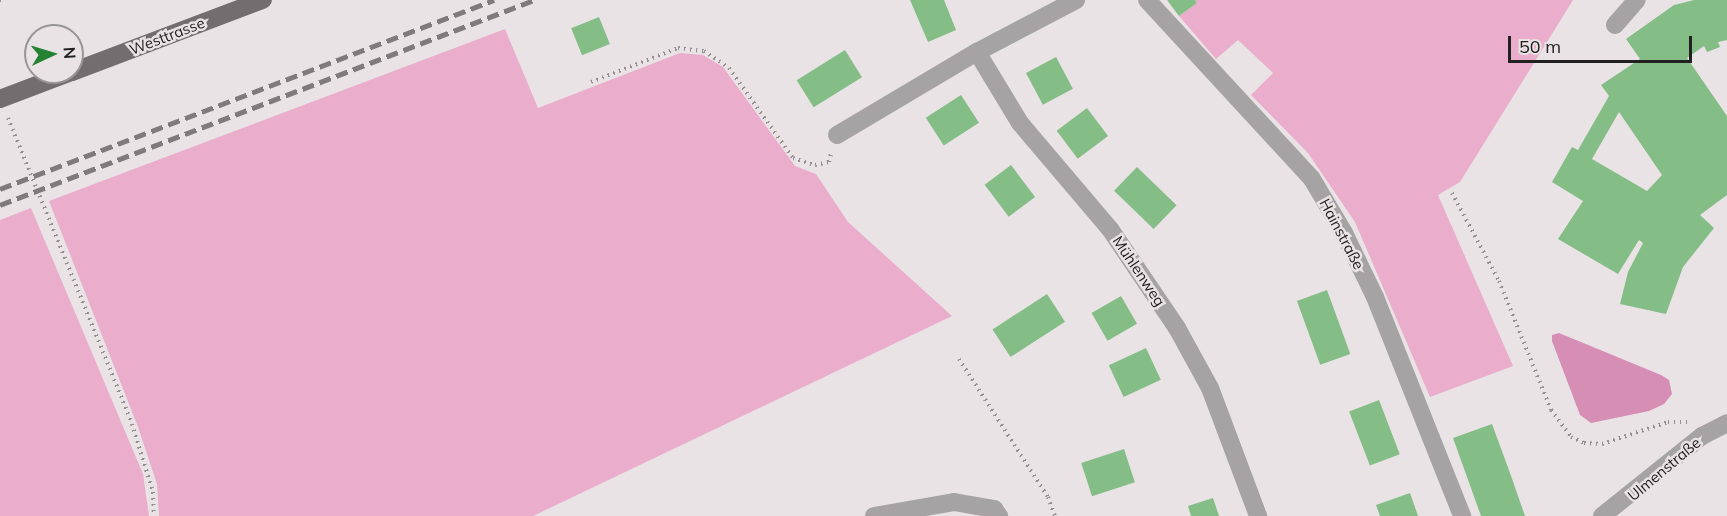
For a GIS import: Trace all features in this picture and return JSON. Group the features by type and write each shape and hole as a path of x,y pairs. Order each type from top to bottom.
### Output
{"main road":[{"name":"Westtrasse","path":"84,67 263,0"},
{"name":"Westtrasse","path":"5,100 43,84"}],"street":[{"path":"837,135 977,52 1076,0"},
{"name":"Hainstraße","path":"1147,0 1312,178 1344,233 1375,297 1462,516"},
{"path":"1615,25 1637,0"},
{"name":"Mühlenweg","path":"977,52 1020,123 1110,229 1178,328 1209,388 1258,516"},
{"name":"Ulmenstraße","path":"1602,516 1702,436 1727,423"},
{"path":"874,516 954,502 994,509 999,516"}],"path":[{"path":"591,82 666,52 691,47 717,57 729,68 793,158 814,165 829,162 837,135"},
{"path":"5,100 132,424 153,492 154,516"},
{"path":"1452,193 1499,281 1551,410 1571,437 1584,443 1602,444 1668,422 1689,422 1702,436"},
{"path":"958,359 1048,497 1056,516"}],"shaded area":[{"path":"1195,0 1573,0 1460,182 1438,195 1513,366 1430,397 1355,222 1308,153 1251,95 1273,73 1238,40 1216,59 1179,16 1197,3"},
{"path":"505,29 538,108 680,53 703,55 723,67 795,166 816,174 848,222 952,316 533,516 159,516 157,484 138,427 49,201"},
{"path":"31,208 143,474 149,516 0,516 0,220"},
{"path":"1559,333 1661,375 1669,380 1672,394 1664,404 1649,411 1591,423 1580,415 1552,341 1552,335"}],"building":[{"path":"910,0 944,0 956,30 928,42"},
{"path":"1167,0 1195,0 1197,3 1179,16"},
{"path":"1694,0 1727,0 1727,40 1718,42 1720,47 1707,52 1704,46 1687,58 1727,116 1727,195 1700,215 1714,228 1683,267 1666,314 1620,304 1628,272 1643,243 1639,240 1618,274 1558,239 1583,201 1552,182 1572,147 1578,150 1609,96 1601,85 1640,59 1626,39 1674,5","holes":["1619,112 1662,175 1647,191 1592,159"]},
{"path":"599,17 610,44 582,55 571,28"},
{"path":"845,50 862,77 814,107 797,80"},
{"path":"1056,57 1073,89 1043,105 1026,73"},
{"path":"961,95 979,123 944,146 926,118"},
{"path":"1087,108 1108,136 1078,159 1057,131"},
{"path":"1011,165 1035,197 1009,217 985,185"},
{"path":"1137,167 1177,205 1154,229 1114,191"},
{"path":"1327,290 1350,354 1320,365 1297,301"},
{"path":"1047,294 1065,322 1010,357 992,329"},
{"path":"1121,296 1137,324 1108,341 1092,313"},
{"path":"1146,348 1161,380 1124,397 1109,365"},
{"path":"1379,400 1400,454 1370,466 1349,411"},
{"path":"1492,424 1525,516 1481,516 1453,438"},
{"path":"1124,449 1135,482 1092,496 1081,463"},
{"path":"1410,493 1418,516 1380,516 1376,505"},
{"path":"1213,498 1219,516 1191,516 1188,506"}],"railway":[{"path":"0,189 494,0"},
{"path":"0,205 534,0"}]}
